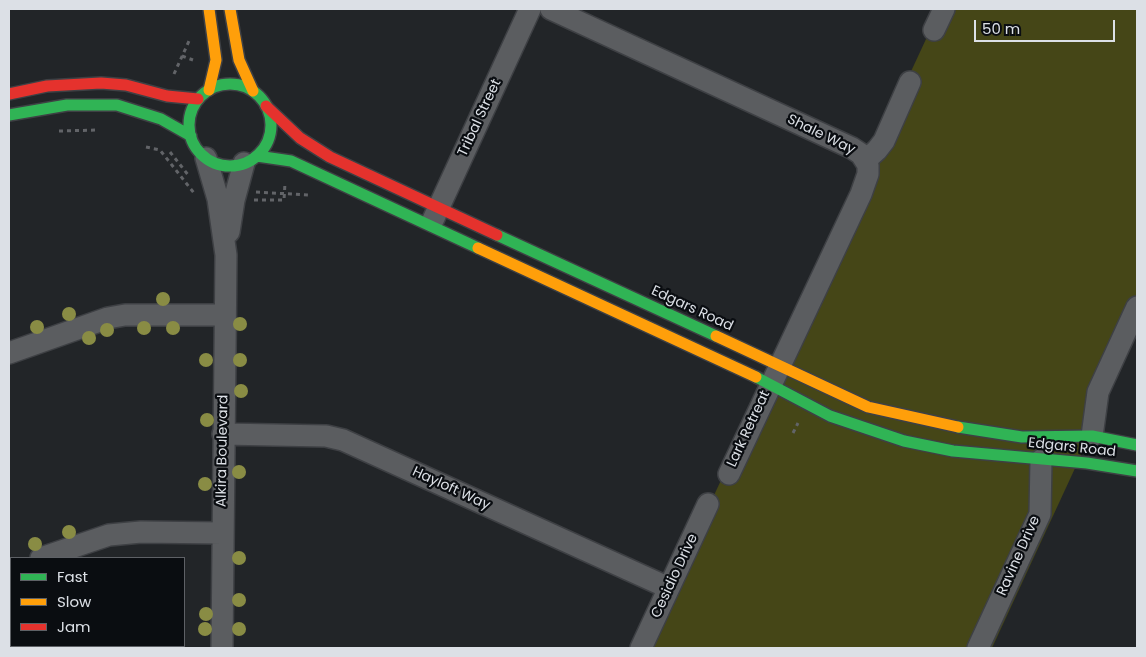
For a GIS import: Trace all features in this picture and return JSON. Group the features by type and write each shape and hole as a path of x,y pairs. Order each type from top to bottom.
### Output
{"street":[{"path":"209,9 216,60 209,90"},
{"path":"230,9 239,60 253,91 266,106 270,119 270,133 265,146 251,160 225,166 206,158 196,149 191,136 189,117 198,99 209,90 228,84 241,85 253,91"},
{"name":"Tribal Street","path":"430,228 530,9"},
{"name":"Shale Way","path":"551,9 852,148 866,160 868,174 861,194 775,376"},
{"path":"934,30 944,9"},
{"path":"866,160 884,140 910,82"},
{"path":"9,94 46,86 101,83 126,85 167,96 198,99"},
{"path":"9,116 66,104 117,105 161,119 191,136"},
{"name":"Edgars Road","path":"266,106 300,138 330,157 439,207 775,376 830,416 904,441 953,450 1087,463 1137,471"},
{"name":"Alkira Boulevard","path":"206,158 218,198 226,254"},
{"name":"Edgars Road","path":"251,160 291,161 430,228 775,376 868,408 942,425 1022,437 1092,436 1137,444"},
{"name":"Alkira Boulevard","path":"222,648 226,254 234,200 251,160"},
{"path":"1092,436 1098,392 1137,307"},
{"path":"9,353 108,318 125,315 224,315"},
{"name":"Lark Retreat","path":"729,474 775,376"},
{"name":"Hayloft Way","path":"223,434 326,436 343,440 669,588"},
{"name":"Ravine Drive","path":"978,648 1040,514 1042,460"},
{"name":"Cesidio Drive","path":"641,648 708,504"},
{"path":"45,557 90,540 115,534 222,533"}],"path":[{"path":"54,132 104,130"}],"shaded area":[{"path":"940,9 1137,9 1137,334 992,648 643,648"}],"traffic: fast":[{"path":"230,84 246,87 259,96 268,109 271,125 268,141 259,154 246,163 230,166 214,163 201,154 192,141 189,125 192,109 201,96 214,87 230,84"},
{"path":"9,115 67,105 117,105 161,119 191,136"},
{"path":"257,156 291,161 478,248"},
{"path":"497,235 716,336"},
{"path":"756,377 830,416 904,441 953,451 1087,463 1137,471"},
{"path":"958,427 1022,437 1092,436 1137,445"}],"traffic: slow":[{"path":"209,9 216,60 209,90"},
{"path":"230,9 239,60 253,91"},
{"path":"478,248 756,377"},
{"path":"716,336 868,407 958,427"}],"traffic: jam":[{"path":"9,94 47,86 101,83 126,85 167,96 198,99"},
{"path":"266,106 300,138 330,157 497,235"}]}
